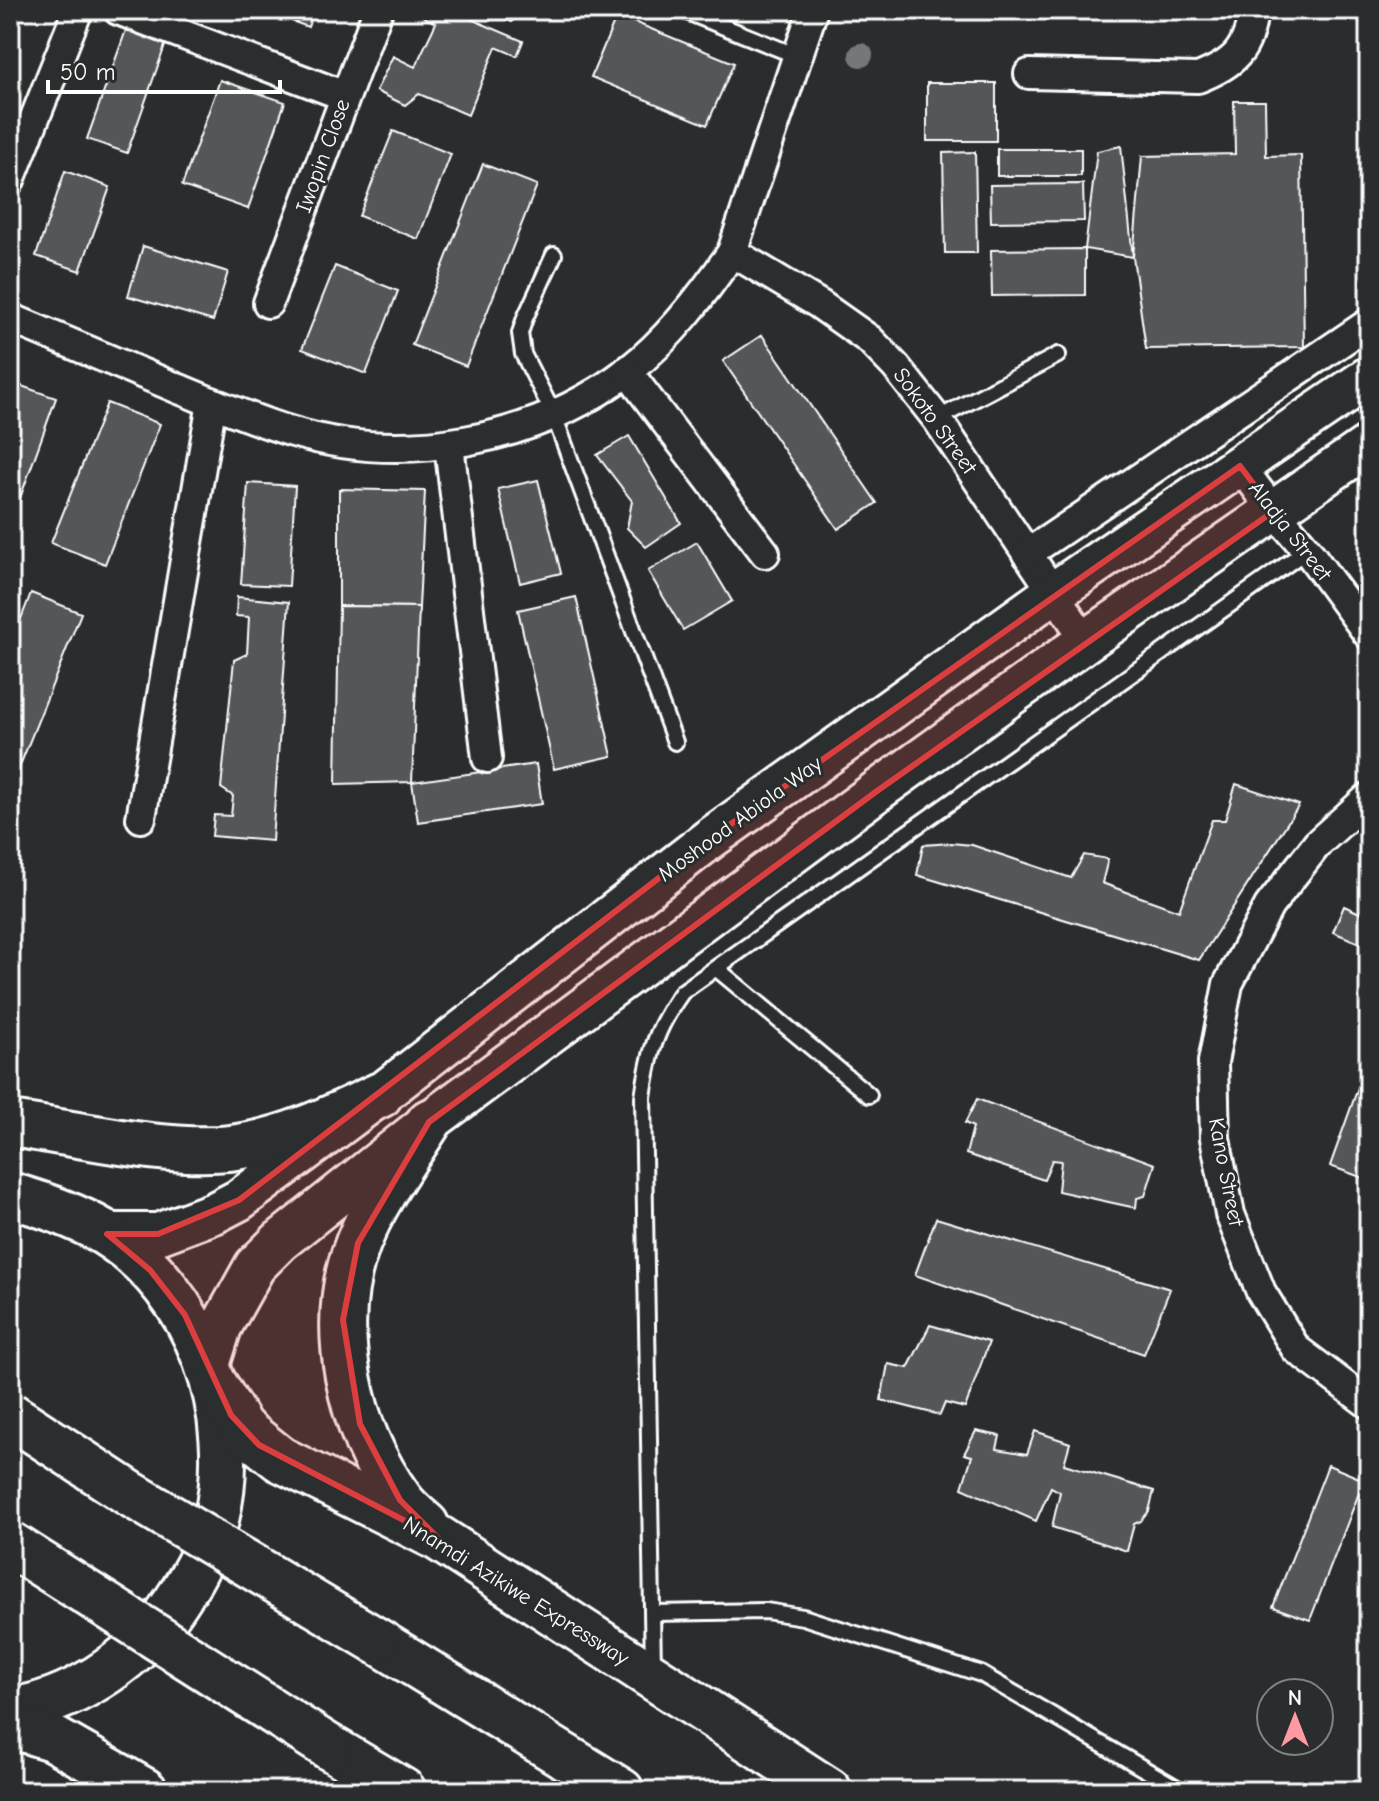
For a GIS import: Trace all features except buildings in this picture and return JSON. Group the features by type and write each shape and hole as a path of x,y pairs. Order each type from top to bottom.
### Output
{"highway":[{"path":"10,1124 155,1145 228,1148 290,1134 380,1095"},
{"path":"429,1122 379,1200 358,1243 345,1284 343,1320 351,1394 360,1424 400,1500 438,1538"},
{"path":"10,1195 59,1209 107,1234 150,1270 185,1315 212,1375 224,1453 216,1521 190,1584 149,1638 95,1680 33,1708 10,1711"},
{"name":"Nnamdi Azikiwe Expressway","path":"212,1375 241,1428 259,1445 280,1459 438,1538 829,1791"},
{"path":"10,1415 129,1493 621,1791"},
{"path":"10,1544 403,1791"},
{"path":"10,1725 52,1738 145,1791"}],"main road":[{"name":"Moshood Abiola Way","path":"107,1234 158,1234 239,1200 380,1095 711,838 1053,593 1369,377"},
{"path":"212,1375 221,1327 255,1266 280,1241 429,1122 865,800 1086,641 1369,445"}],"street":[{"path":"10,180 78,10"},
{"path":"118,10 345,96"},
{"name":"Iwopin Close","path":"268,303 378,10"},
{"path":"10,318 292,432 371,447 449,445 517,428 579,402 627,371 660,342 710,285 732,252 813,10"},
{"path":"1029,74 1198,78 1223,69 1239,53 1251,33 1253,10"},
{"name":"Sokoto Street","path":"732,252 819,304 870,340 896,367 937,419 1086,641"},
{"path":"1027,554 1369,323"},
{"path":"627,371 765,553"},
{"path":"141,818 212,402"},
{"path":"449,445 487,758"},
{"name":"Aladja Street","path":"1240,466 1369,635"},
{"name":"Kano Street","path":"1369,797 1318,843 1269,906 1228,984 1213,1062 1215,1138 1230,1214 1261,1292 1296,1349 1369,1404"}],"lane":[{"path":"682,10 797,56"},
{"path":"554,255 520,333 523,354 553,413 675,742"},
{"path":"937,419 1058,355"},
{"path":"653,1675 643,1097 650,1054 662,1021 682,992 1307,550"},
{"path":"717,969 869,1095"},
{"path":"654,1613 766,1611 803,1617 981,1674 1182,1791"}],"highlighted area":[{"path":"1240,466 1274,511 877,791 429,1122 358,1243 343,1320 360,1424 400,1500 438,1538 259,1445 231,1415 185,1315 150,1270 107,1234 158,1234 239,1200 711,838"}]}
